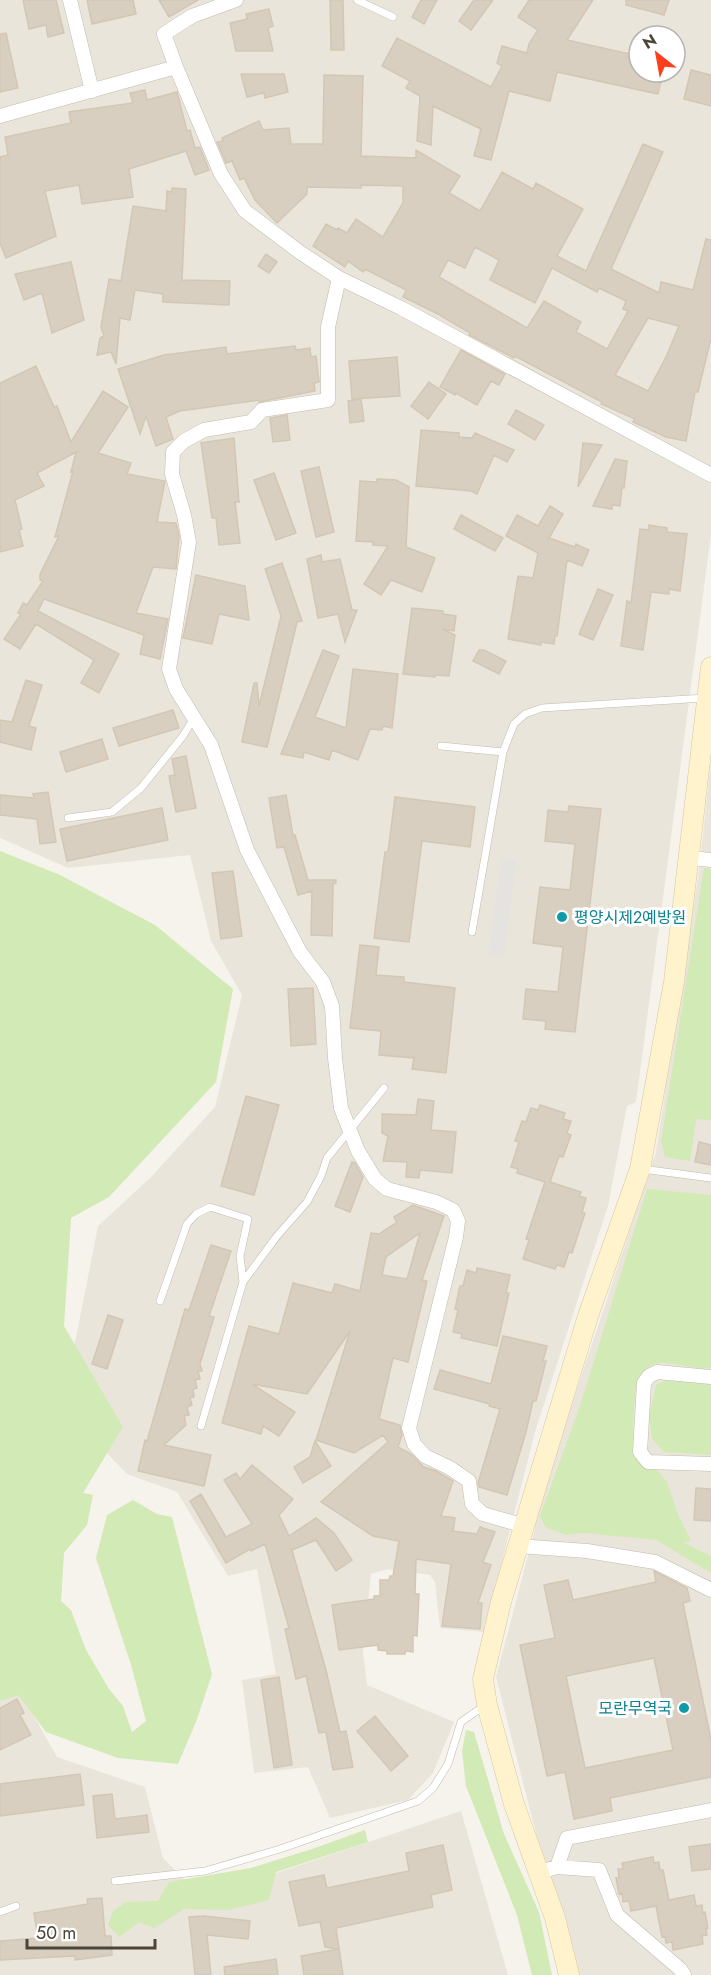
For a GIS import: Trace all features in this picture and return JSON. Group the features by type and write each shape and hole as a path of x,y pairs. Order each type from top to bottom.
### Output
{"main road":[{"path":"569,1975 555,1918 548,1869 514,1804 487,1705 483,1679 501,1602 588,1316 640,1169 675,982 711,667"}],"street":[{"path":"70,0 92,91"},
{"path":"236,0 192,16 164,34 221,174 245,210 301,253 339,278 401,308 711,475"},
{"path":"0,116 176,67"},
{"path":"339,278 328,327 328,400 262,410 251,422 204,430 184,441 173,452 172,474 189,542 169,669 176,690 211,745 247,850 300,952 323,982 332,1006 341,1108 358,1151 375,1179 387,1189 436,1202 453,1210 458,1221 409,1428 414,1444 425,1456 450,1468 469,1481 472,1504 483,1514 525,1526"},
{"path":"690,858 711,860"},
{"path":"711,1377 657,1372 649,1376 644,1383 640,1452 648,1462 711,1464"},
{"path":"518,1546 588,1551 655,1562 711,1590"},
{"path":"548,1869 567,1838 711,1810"},
{"path":"548,1869 599,1870 617,1915 680,1969 684,1975"}],"lane":[{"path":"357,0 393,17"},
{"path":"472,932 503,752 514,724 525,714 542,708 707,698"},
{"path":"68,818 112,812 141,788 183,736 194,718"},
{"path":"441,746 503,752"},
{"path":"201,1426 243,1282 307,1202 321,1176 327,1158 384,1088"},
{"path":"640,1169 711,1178"},
{"path":"160,1301 187,1224 196,1214 210,1207 248,1219 240,1256 243,1282"},
{"path":"116,1881 205,1871 279,1849 418,1801 433,1788 448,1764 461,1722 487,1705"},
{"path":"0,1912 15,1906"}],"shaded area":[{"path":"0,0 711,0 711,535 636,1102 627,1106 608,1206 535,1432 484,1632 440,1628 435,1582 430,1575 388,1569 371,1574 363,1651 367,1685 454,1722 433,1773 408,1800 330,1818 308,1767 254,1773 242,1680 276,1674 257,1569 228,1576 177,1492 127,1474 99,1445 70,1368 98,1226 151,1177 215,1107 242,995 211,941 190,855 68,868 0,838"},
{"path":"711,761 711,1975 579,1975 539,1845 496,1677 534,1533 540,1500 656,1152 699,871"},
{"path":"501,858 517,860 504,957 488,955"},
{"path":"18,1688 57,1757 145,1787 163,1858 202,1898 461,1811 508,1975 0,1975 0,1695"}],"green space":[{"path":"0,851 60,875 155,925 233,989 216,1082 109,1197 71,1218 64,1326 123,1427 83,1493 93,1495 87,1525 64,1553 61,1601 71,1610 86,1650 109,1689 123,1706 132,1732 146,1721 131,1665 96,1558 107,1515 133,1500 157,1514 172,1517 212,1674 196,1722 178,1764 118,1758 46,1732 18,1695 0,1701"},
{"path":"704,868 711,869 711,1120 696,1119 690,1161 665,1157 661,1141"},
{"path":"647,1189 711,1195 711,1368 664,1363 653,1365 645,1371 639,1380 636,1392 633,1440 635,1449 647,1466 658,1471 667,1482 677,1512 691,1541 683,1542 711,1556 711,1573 656,1540 583,1533 566,1535 545,1527 540,1516 580,1406"},
{"path":"668,1379 711,1382 711,1455 664,1452 652,1439 649,1416 656,1385"},
{"path":"466,1730 474,1732 504,1834 539,1912 552,1975 532,1975 517,1915 466,1786 462,1751"},
{"path":"365,1830 368,1842 276,1872 269,1900 229,1910 184,1909 154,1928 139,1922 119,1937 108,1925 113,1911 126,1902 158,1901 169,1882 251,1868"}],"building":[{"path":"23,0 56,0 64,33 48,37 46,25 29,29"},
{"path":"87,0 133,0 136,14 92,24"},
{"path":"159,0 198,0 169,17"},
{"path":"330,0 343,0 344,50 331,50"},
{"path":"421,0 437,0 424,24 412,17"},
{"path":"474,0 493,0 471,30 459,21"},
{"path":"529,0 593,0 567,40 627,53 627,84 660,84 658,94 557,72 550,101 509,91 491,160 474,156 481,129 433,106 431,145 417,141 420,96 406,88 410,81 382,66 397,38 491,87 502,66 497,63 502,46 527,53 529,44 538,30 518,17"},
{"path":"626,0 669,0 664,15 626,5"},
{"path":"269,9 273,26 268,28 273,51 236,51 230,23 247,19 246,14"},
{"path":"6,33 18,88 0,92 0,34"},
{"path":"691,70 711,75 711,106 684,99"},
{"path":"241,74 284,74 288,92 265,98 264,93 247,97"},
{"path":"324,75 363,76 361,156 416,158 416,150 460,176 449,193 480,211 502,172 533,189 536,183 583,209 557,256 586,271 643,144 663,152 611,269 659,293 661,282 693,290 706,239 711,240 711,338 698,392 695,392 686,441 666,437 633,422 635,419 601,404 602,402 515,356 514,358 469,335 470,333 438,314 403,297 406,290 365,269 363,272 348,261 345,267 313,246 326,224 347,233 356,219 383,237 403,203 403,186 307,187 307,194 277,223 255,200 244,178 240,180 232,161 226,163 217,142 259,121 263,130 289,128 291,144 323,144","holes":["475,247 499,260 490,280 535,303 552,268 597,292 599,288 626,301 623,309 628,311 607,349 576,332 581,322 544,301 527,328 439,277 448,260 465,268","648,318 679,326 648,391 615,375"]},
{"path":"145,90 147,100 177,92 187,131 190,130 195,148 200,147 209,170 195,175 186,151 129,169 133,197 82,204 79,185 45,191 56,236 6,258 0,243 0,157 8,155 5,137 71,123 69,112 133,103 130,93"},
{"path":"172,188 186,189 182,280 230,281 229,305 163,302 163,294 135,290 130,320 120,318 116,364 111,352 97,355 100,338 104,336 101,327 109,279 121,281 133,206 166,211 167,191 172,192"},
{"path":"266,254 277,262 269,273 258,266"},
{"path":"71,262 84,320 52,333 42,293 24,300 15,274"},
{"path":"295,346 296,350 310,348 311,357 316,356 319,382 314,383 315,391 259,402 259,400 180,411 166,417 173,439 156,446 146,416 140,434 118,369 164,355 226,347 227,354"},
{"path":"461,350 505,374 499,385 491,381 477,405 440,387"},
{"path":"397,357 400,396 352,399 349,361"},
{"path":"36,366 54,407 57,406 71,442 103,391 128,407 98,453 131,463 127,474 165,481 157,522 176,523 179,536 176,569 153,567 136,613 168,619 160,659 140,654 144,635 44,599 38,611 119,654 99,693 81,683 94,660 36,624 20,649 4,639 21,614 18,613 23,603 27,605 43,581 40,580 40,574 59,536 55,537 76,452 37,473 44,486 15,500 22,529 19,530 23,546 0,552 0,383"},
{"path":"429,382 446,394 428,419 411,406"},
{"path":"361,399 364,421 350,423 348,401"},
{"path":"516,410 544,425 535,440 508,424"},
{"path":"287,415 290,440 273,442 270,418"},
{"path":"421,430 459,433 459,437 472,438 475,433 514,450 507,462 494,455 477,494 471,491 416,486"},
{"path":"234,438 239,502 235,502 240,543 219,545 216,518 212,518 201,443"},
{"path":"583,443 602,445 578,487"},
{"path":"615,459 627,461 620,506 612,505 612,509 593,506"},
{"path":"319,467 334,532 316,537 301,471"},
{"path":"274,473 296,533 276,540 254,480"},
{"path":"377,479 396,480 409,487 406,547 435,558 422,592 391,580 381,595 364,584 388,546 356,541 360,481 377,482"},
{"path":"550,506 563,514 549,538 575,547 576,544 589,550 582,566 567,560 554,644 541,642 541,645 508,639 518,576 533,578 538,553 506,536 517,515 538,526"},
{"path":"461,515 503,538 495,551 454,529"},
{"path":"649,525 667,528 667,532 687,534 680,591 669,589 669,594 651,592 643,650 621,646 627,601 631,603 640,529 649,530"},
{"path":"321,555 322,562 340,559 352,610 357,610 345,642 338,614 318,618 307,559"},
{"path":"282,563 302,621 297,622 267,747 242,742 254,683 257,683 259,706 281,616 265,569"},
{"path":"196,575 245,586 249,620 219,614 212,644 183,638"},
{"path":"598,589 613,595 593,640 579,634"},
{"path":"412,608 443,611 443,614 456,616 454,631 442,629 455,635 449,676 403,674"},
{"path":"323,650 339,656 315,717 346,728 353,669 398,674 392,728 383,726 382,730 370,729 358,760 332,750 329,760 304,752 303,758 281,754"},
{"path":"479,650 484,650 506,661 499,674 473,661"},
{"path":"26,680 42,685 29,726 36,728 31,750 0,742 0,720 12,722"},
{"path":"173,710 179,728 119,746 113,728"},
{"path":"102,739 108,759 66,772 60,752"},
{"path":"186,756 196,808 176,812 169,776 175,775 172,759"},
{"path":"48,792 56,842 40,844 37,819 0,815 0,795 34,798 33,794"},
{"path":"286,795 293,835 295,835 308,880 336,880 333,884 332,936 311,935 312,891 298,895 284,847 277,848 269,798"},
{"path":"395,797 475,807 470,847 422,841 409,942 374,938"},
{"name":"평양시제2예방원","path":"569,806 601,809 575,1032 545,1029 546,1021 523,1019 526,989 558,992 563,947 533,943 540,887 570,890 575,844 545,841 548,810 568,812"},
{"path":"162,808 168,840 67,861 60,829"},
{"path":"233,871 242,936 221,939 212,873"},
{"path":"360,945 379,947 376,975 404,977 404,982 455,988 446,1073 412,1069 414,1058 379,1055 381,1031 350,1028"},
{"path":"313,988 316,1044 291,1046 288,989"},
{"path":"246,1096 279,1105 254,1195 221,1186"},
{"path":"418,1099 434,1101 431,1130 456,1132 452,1173 420,1170 419,1178 406,1177 407,1162 383,1161 388,1136 382,1133 382,1114 416,1115"},
{"path":"540,1105 565,1113 563,1119 571,1121 567,1133 571,1135 563,1157 559,1156 550,1182 581,1192 579,1196 586,1198 582,1213 585,1213 572,1253 569,1252 564,1267 557,1265 555,1269 523,1259 529,1240 526,1239 545,1182 517,1173 518,1169 511,1167 519,1142 515,1141 522,1121 526,1122 531,1108 538,1110"},
{"path":"699,1142 711,1145 711,1165 695,1162"},
{"path":"352,1162 355,1163 363,1177 350,1212 335,1206"},
{"path":"413,1205 444,1216 422,1280 427,1281 408,1362 393,1358 379,1419 400,1425 402,1435 398,1447 411,1454 421,1466 436,1471 453,1481 441,1516 455,1518 453,1531 477,1534 480,1527 495,1532 483,1562 491,1565 478,1603 482,1603 480,1629 442,1626 451,1564 416,1559 415,1594 419,1594 417,1636 413,1635 413,1652 405,1651 405,1654 387,1654 387,1651 378,1650 378,1645 339,1650 332,1605 374,1599 374,1596 380,1596 380,1580 389,1580 390,1576 393,1576 399,1541 373,1536 321,1502 388,1442 383,1435 354,1453 316,1440 350,1331 307,1394 252,1384 295,1412 279,1436 263,1426 261,1434 222,1423 249,1326 279,1334 293,1283 332,1293 335,1284 360,1291 371,1233 379,1234 397,1222 394,1217","holes":["420,1233 407,1279 382,1275 386,1257"]},
{"path":"211,1245 231,1251 209,1316 214,1317 200,1364 202,1371 198,1371 200,1379 195,1380 197,1388 193,1389 194,1397 190,1398 192,1405 187,1407 189,1415 184,1416 186,1425 164,1445 211,1455 204,1486 138,1471 145,1440 147,1441 185,1309 189,1310"},
{"path":"477,1268 510,1275 506,1293 509,1293 497,1346 461,1338 462,1334 453,1332 460,1286 463,1286 467,1270 476,1273"},
{"path":"108,1315 123,1320 107,1369 92,1364"},
{"path":"503,1336 547,1346 543,1361 546,1361 536,1401 533,1401 507,1495 479,1487 478,1483 500,1409 489,1406 490,1404 434,1389 440,1370 491,1384"},
{"path":"315,1441 331,1466 303,1483 294,1467 310,1457"},
{"path":"252,1465 293,1499 279,1515 289,1536 316,1518 334,1533 352,1560 336,1571 316,1540 292,1550 326,1670 340,1732 346,1731 353,1767 333,1770 326,1732 319,1733 306,1676 296,1679 285,1629 289,1628 265,1544 251,1551 250,1549 226,1563 190,1501 201,1494 226,1537 252,1524 224,1480 236,1473 240,1479"},
{"path":"696,1488 711,1489 711,1521 694,1520"},
{"name":"모란무역국","path":"654,1571 687,1588 690,1601 683,1603 711,1740 711,1777 610,1798 612,1811 574,1819 565,1772 547,1776 520,1645 555,1638 544,1585 568,1580 573,1600 656,1582","holes":["654,1658 673,1750 585,1768 566,1676"]},
{"path":"279,1677 292,1765 274,1768 261,1680"},
{"path":"17,1699 24,1713 20,1715 31,1735 0,1750 0,1708"},
{"path":"375,1716 408,1756 391,1771 357,1731"},
{"path":"80,1774 84,1805 0,1816 0,1784"},
{"path":"112,1794 115,1819 147,1815 149,1832 97,1838 93,1796"},
{"path":"711,1844 711,1869 692,1871 689,1847"},
{"path":"443,1845 452,1890 431,1895 433,1907 336,1928 343,1975 304,1975 301,1956 338,1949 325,1947 320,1922 299,1926 289,1882 324,1875 327,1888 409,1871 406,1853"},
{"path":"653,1857 654,1863 659,1862 660,1870 663,1870 669,1900 694,1895 696,1906 702,1905 708,1928 706,1929 707,1935 702,1936 703,1944 673,1950 672,1942 666,1943 665,1936 662,1937 656,1906 631,1911 629,1901 623,1902 616,1878 619,1878 618,1869 623,1869 622,1863"},
{"path":"102,1898 105,1936 111,1936 112,1955 75,1960 75,1956 0,1960 0,1941 38,1938 34,1913 88,1904 87,1899"},
{"path":"204,1916 250,1921 248,1939 207,1935 211,1975 195,1975 189,1917"},
{"path":"276,1959 278,1975 225,1975 224,1967"}],"place":[{"name":"평양시제2예방원","path":"562,917"},
{"name":"모란무역국","path":"684,1708"}]}
